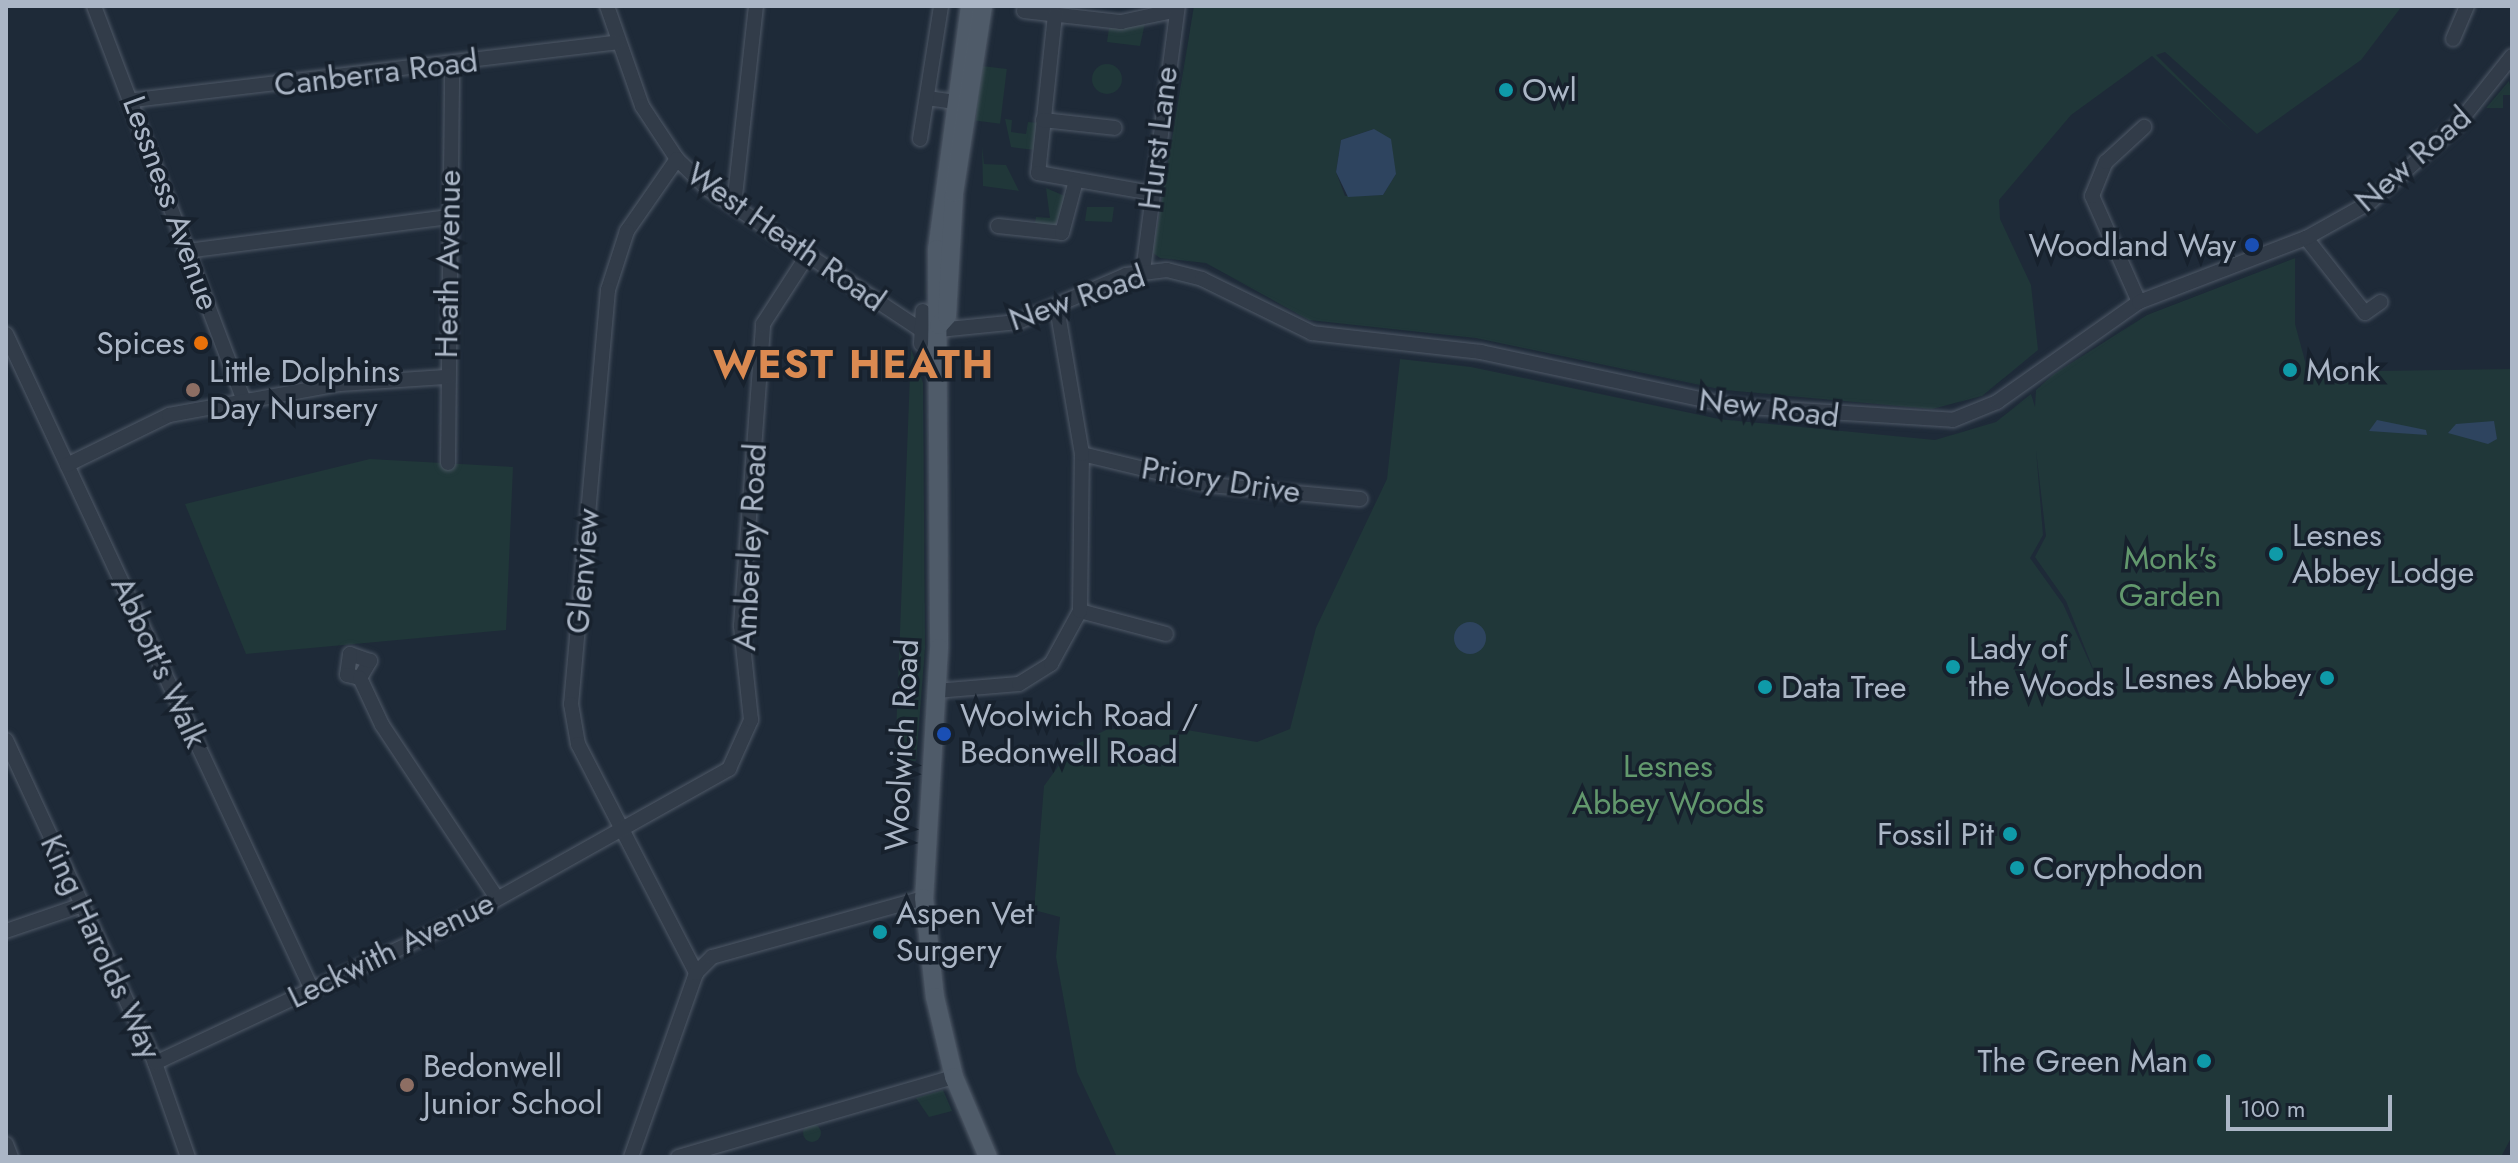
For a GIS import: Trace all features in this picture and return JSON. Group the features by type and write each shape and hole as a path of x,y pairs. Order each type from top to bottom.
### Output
{"main road":[{"name":"Woolwich Road","path":"972,6 954,102 938,221 936,691 924,898 935,997 954,1077 988,1157"},
{"name":"Woolwich Road","path":"939,328 947,316 954,193 972,6"}],"street":[{"name":"Lessness Avenue","path":"94,6 134,100 244,401"},
{"name":"West Heath Road","path":"607,6 617,42 642,106 677,159 734,205 918,328"},
{"path":"734,205 756,6"},
{"path":"2453,39 2467,6"},
{"path":"1024,11 1121,22 1177,8"},
{"name":"Hurst Lane","path":"1143,271 1177,8"},
{"path":"920,139 939,10"},
{"path":"1055,15 1038,173 1075,184 1151,193"},
{"name":"Canberra Road","path":"134,100 617,42"},
{"name":"New Road","path":"939,328 1005,325 1143,271 1202,279 1273,320 1312,333 1481,352 1733,406 1910,422 1979,412 2139,302 2306,238 2407,172 2512,56"},
{"name":"Heath Avenue","path":"448,463 446,377 452,64"},
{"path":"927,98 954,102"},
{"path":"1043,120 1115,128"},
{"path":"2139,302 2092,196 2106,162 2144,127"},
{"name":"Glenview","path":"677,159 627,231 608,290 571,704 578,744 696,973"},
{"path":"998,226 1062,233 1075,184"},
{"path":"187,251 448,217"},
{"path":"2306,238 2365,313 2381,302"},
{"name":"Amberley Road","path":"623,832 719,780 745,745 752,709 741,626 763,324 807,256"},
{"path":"936,691 1019,684 1051,664 1080,611 1082,454 1057,307"},
{"name":"West Heath Road","path":"921,344 918,328 923,311"},
{"name":"Abbott's Walk","path":"6,334 312,990"},
{"path":"67,465 169,415 340,384 446,377"},
{"name":"Priory Drive","path":"1082,454 1210,485 1360,499"},
{"path":"1080,611 1166,634"},
{"path":"360,678 382,725 497,898"},
{"name":"King Harolds Way","path":"6,740 155,1063 188,1157"},
{"name":"Leckwith Avenue","path":"155,1063 312,990 623,832"},
{"path":"631,1157 696,973 712,957 924,898"},
{"path":"6,931 82,905"},
{"path":"679,1157 954,1077"}],"green space":[{"path":"1194,6 2402,6 2361,60 2257,134 2165,52 2156,55 2237,136 2152,56 2071,115 1999,200 2000,219 2031,285 2038,350 1982,396 1932,409 1724,390 1476,338 1309,320 1206,263 1160,258 1153,253","holes":["1374,129 1396,174 1383,195 1345,196 1336,172 1341,140"]},
{"path":"1145,23 1140,46 1107,42 1109,28"},
{"path":"1107,64 1113,65 1121,73 1121,85 1113,93 1107,94 1101,93 1093,85 1092,79 1093,73 1101,65"},
{"path":"982,66 1007,69 1000,124 975,121"},
{"path":"2509,81 2512,95 2503,95 2503,108 2486,108"},
{"path":"1005,119 1012,120 1011,132 1026,134 1028,122 1038,123 1035,150 1011,147"},
{"path":"982,146 984,164 1006,165 1019,191 983,186"},
{"path":"1046,188 1067,197 1055,226 1035,224 1036,217 1050,218"},
{"path":"1087,207 1114,207 1112,222 1085,221"},
{"name":"Lesnes Abbey Woods","path":"2295,258 2295,324 2308,372 2512,369 2512,1136 2501,1157 1117,1157 1077,1072 1056,957 1060,917 1034,910 1044,786 1073,746 1108,729 1187,730 1257,742 1290,729 1316,628 1387,479 1400,359 1471,367 1719,419 1935,440 1996,422 2031,394 2035,407 2036,390 2054,374 2147,315","holes":["2036,450 2046,536 2035,557 2066,601 2098,681 2063,604 2030,558 2043,535"]},
{"path":"911,349 923,383 925,648 916,761 895,760"},
{"path":"370,459 513,467 506,630 246,654 185,504"},
{"path":"943,1090 952,1111 929,1117 916,1098"},
{"path":"812,1124 821,1133 812,1142 803,1133"}],"water":[{"path":"1374,129 1391,139 1396,174 1383,195 1348,197 1336,172 1341,140"},
{"path":"2377,420 2426,430 2427,435 2369,431"},
{"path":"2494,421 2497,439 2488,444 2448,433 2456,424"},
{"path":"1470,622 1481,627 1486,638 1481,649 1470,654 1459,649 1454,638 1459,627"}],"place":[{"name":"Owl","path":"1506,90"},
{"name":"Woodland Way","path":"2252,245"},
{"name":"Spices","path":"201,343"},
{"name":"Monk","path":"2290,370"},
{"name":"Little Dolphins Day Nursery","path":"193,390"},
{"name":"Lesnes Abbey Lodge","path":"2276,554"},
{"name":"Lady of the Woods","path":"1953,667"},
{"name":"Lesnes Abbey","path":"2327,678"},
{"name":"Data Tree","path":"1765,687"},
{"name":"Woolwich Road / Bedonwell Road","path":"944,734"},
{"name":"Fossil Pit","path":"2010,834"},
{"name":"Coryphodon","path":"2017,868"},
{"name":"Aspen Vet Surgery","path":"880,932"},
{"name":"The Green Man","path":"2204,1061"},
{"name":"Bedonwell Junior School","path":"407,1085"}],"district":[{"name":"WEST HEATH","path":"854,364"}],"park label":[{"name":"Monk's Garden","path":"2170,578"}]}
